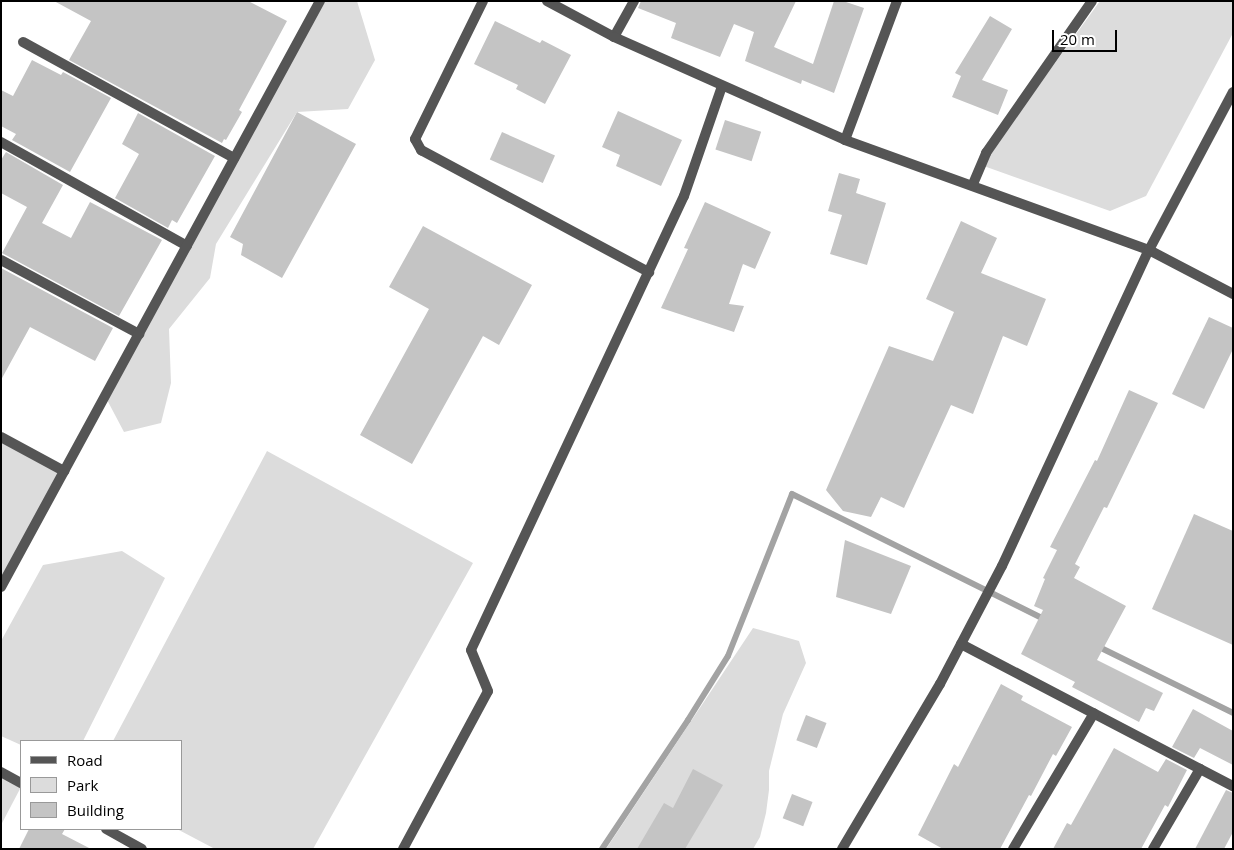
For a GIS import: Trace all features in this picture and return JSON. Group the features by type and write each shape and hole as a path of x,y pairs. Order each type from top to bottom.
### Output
{"street":[{"path":"1,587 320,1"},
{"path":"483,1 415,139 421,150 649,272"},
{"path":"547,1 614,37 845,140 972,184 1149,250 1233,294"},
{"path":"614,37 634,1"},
{"path":"845,140 897,1"},
{"path":"972,184 986,153 1092,1"},
{"path":"22,42 234,158"},
{"path":"403,849 488,691 471,650 684,196 722,86"},
{"path":"842,849 940,684 1002,566 1149,250 1233,92"},
{"path":"1,142 186,246"},
{"path":"1,260 139,334"},
{"path":"1,436 64,471"},
{"path":"961,644 1233,786"},
{"path":"1013,849 1094,713"},
{"path":"1153,849 1200,769"},
{"path":"1,772 20,782"},
{"path":"108,830 142,849"}],"green space":[{"path":"322,1 357,1 375,60 348,109 297,112 216,244 210,278 169,329 171,383 161,423 124,432 105,396"},
{"path":"1100,1 1233,1 1233,33 1146,196 1110,211 981,165"},
{"path":"1,437 64,471 1,587"},
{"path":"267,451 473,563 313,849 215,849 179,830 182,830 182,740 114,740"},
{"path":"122,551 165,578 84,740 20,740 20,745 1,736 1,641 43,565"},
{"path":"753,628 799,641 806,663 783,714 769,771 766,813 760,837 753,849 606,849"},
{"path":"1,773 20,786 20,789 1,825"}],"building":[{"path":"54,1 248,1 287,21 239,110 242,112 226,140 224,139 222,143 69,60 91,21"},
{"path":"641,1 796,1 774,47 813,64 834,1 843,1 864,8 834,93 802,80 801,84 745,61 754,32 734,24 720,57 671,38 676,23 638,8"},
{"path":"990,16 1012,29 982,80 1008,90 998,115 952,97 961,76 955,73"},
{"path":"495,21 540,43 542,40 571,55 545,104 516,89 518,85 474,64"},
{"path":"32,60 61,75 63,72 111,98 70,172 12,140 16,134 1,126 1,90 13,96"},
{"path":"618,111 682,140 661,186 616,166 620,155 602,147"},
{"path":"297,112 356,144 282,278 241,255 243,244 230,237"},
{"path":"138,113 215,156 177,223 172,220 168,228 115,198 139,154 122,144"},
{"path":"725,120 761,132 752,161 715,149"},
{"path":"502,132 555,156 543,183 490,159"},
{"path":"6,152 63,185 42,223 71,238 90,202 162,240 119,316 2,253 27,207 1,193 1,160"},
{"path":"839,173 860,179 856,193 886,203 867,265 830,254 842,215 828,211"},
{"path":"705,202 771,232 755,269 743,264 729,304 744,306 734,332 661,308 688,249 684,248"},
{"path":"961,221 997,238 981,273 1046,299 1027,346 1003,336 973,414 951,405 904,508 881,497 871,517 843,511 826,490 889,346 933,361 954,312 926,299"},
{"path":"423,226 532,285 499,345 483,336 412,464 360,435 429,309 389,287"},
{"path":"1,268 113,328 95,361 30,327 1,380"},
{"path":"1209,317 1233,328 1233,349 1204,409 1172,394"},
{"path":"1129,390 1158,403 1107,508 1104,507 1075,564 1080,567 1074,578 1126,606 1097,660 1163,693 1154,711 1146,708 1139,722 1072,687 1075,682 1021,654 1043,610 1034,606 1045,579 1043,578 1057,550 1050,547 1095,460 1097,461"},
{"path":"1194,514 1233,531 1233,645 1152,609"},
{"path":"845,540 911,566 891,614 836,597"},
{"path":"1001,684 1023,696 1021,700 1072,727 1056,756 1053,754 1000,849 943,849 918,835 954,764 958,767"},
{"path":"1193,709 1233,731 1233,765 1200,748 1194,758 1172,747"},
{"path":"806,715 827,723 817,748 796,740"},
{"path":"1114,748 1158,772 1166,759 1187,770 1168,807 1165,805 1141,849 1053,849 1067,823 1071,825"},
{"path":"693,769 723,785 685,849 637,849 664,803 673,808"},
{"path":"1226,790 1233,793 1233,832 1224,849 1195,849"},
{"path":"792,794 813,802 803,826 783,818"},
{"path":"28,830 64,830 62,834 91,849 19,849"}],"waterway":[{"path":"602,849 728,656 792,494 1046,620"},
{"path":"1097,646 1233,713"}]}
